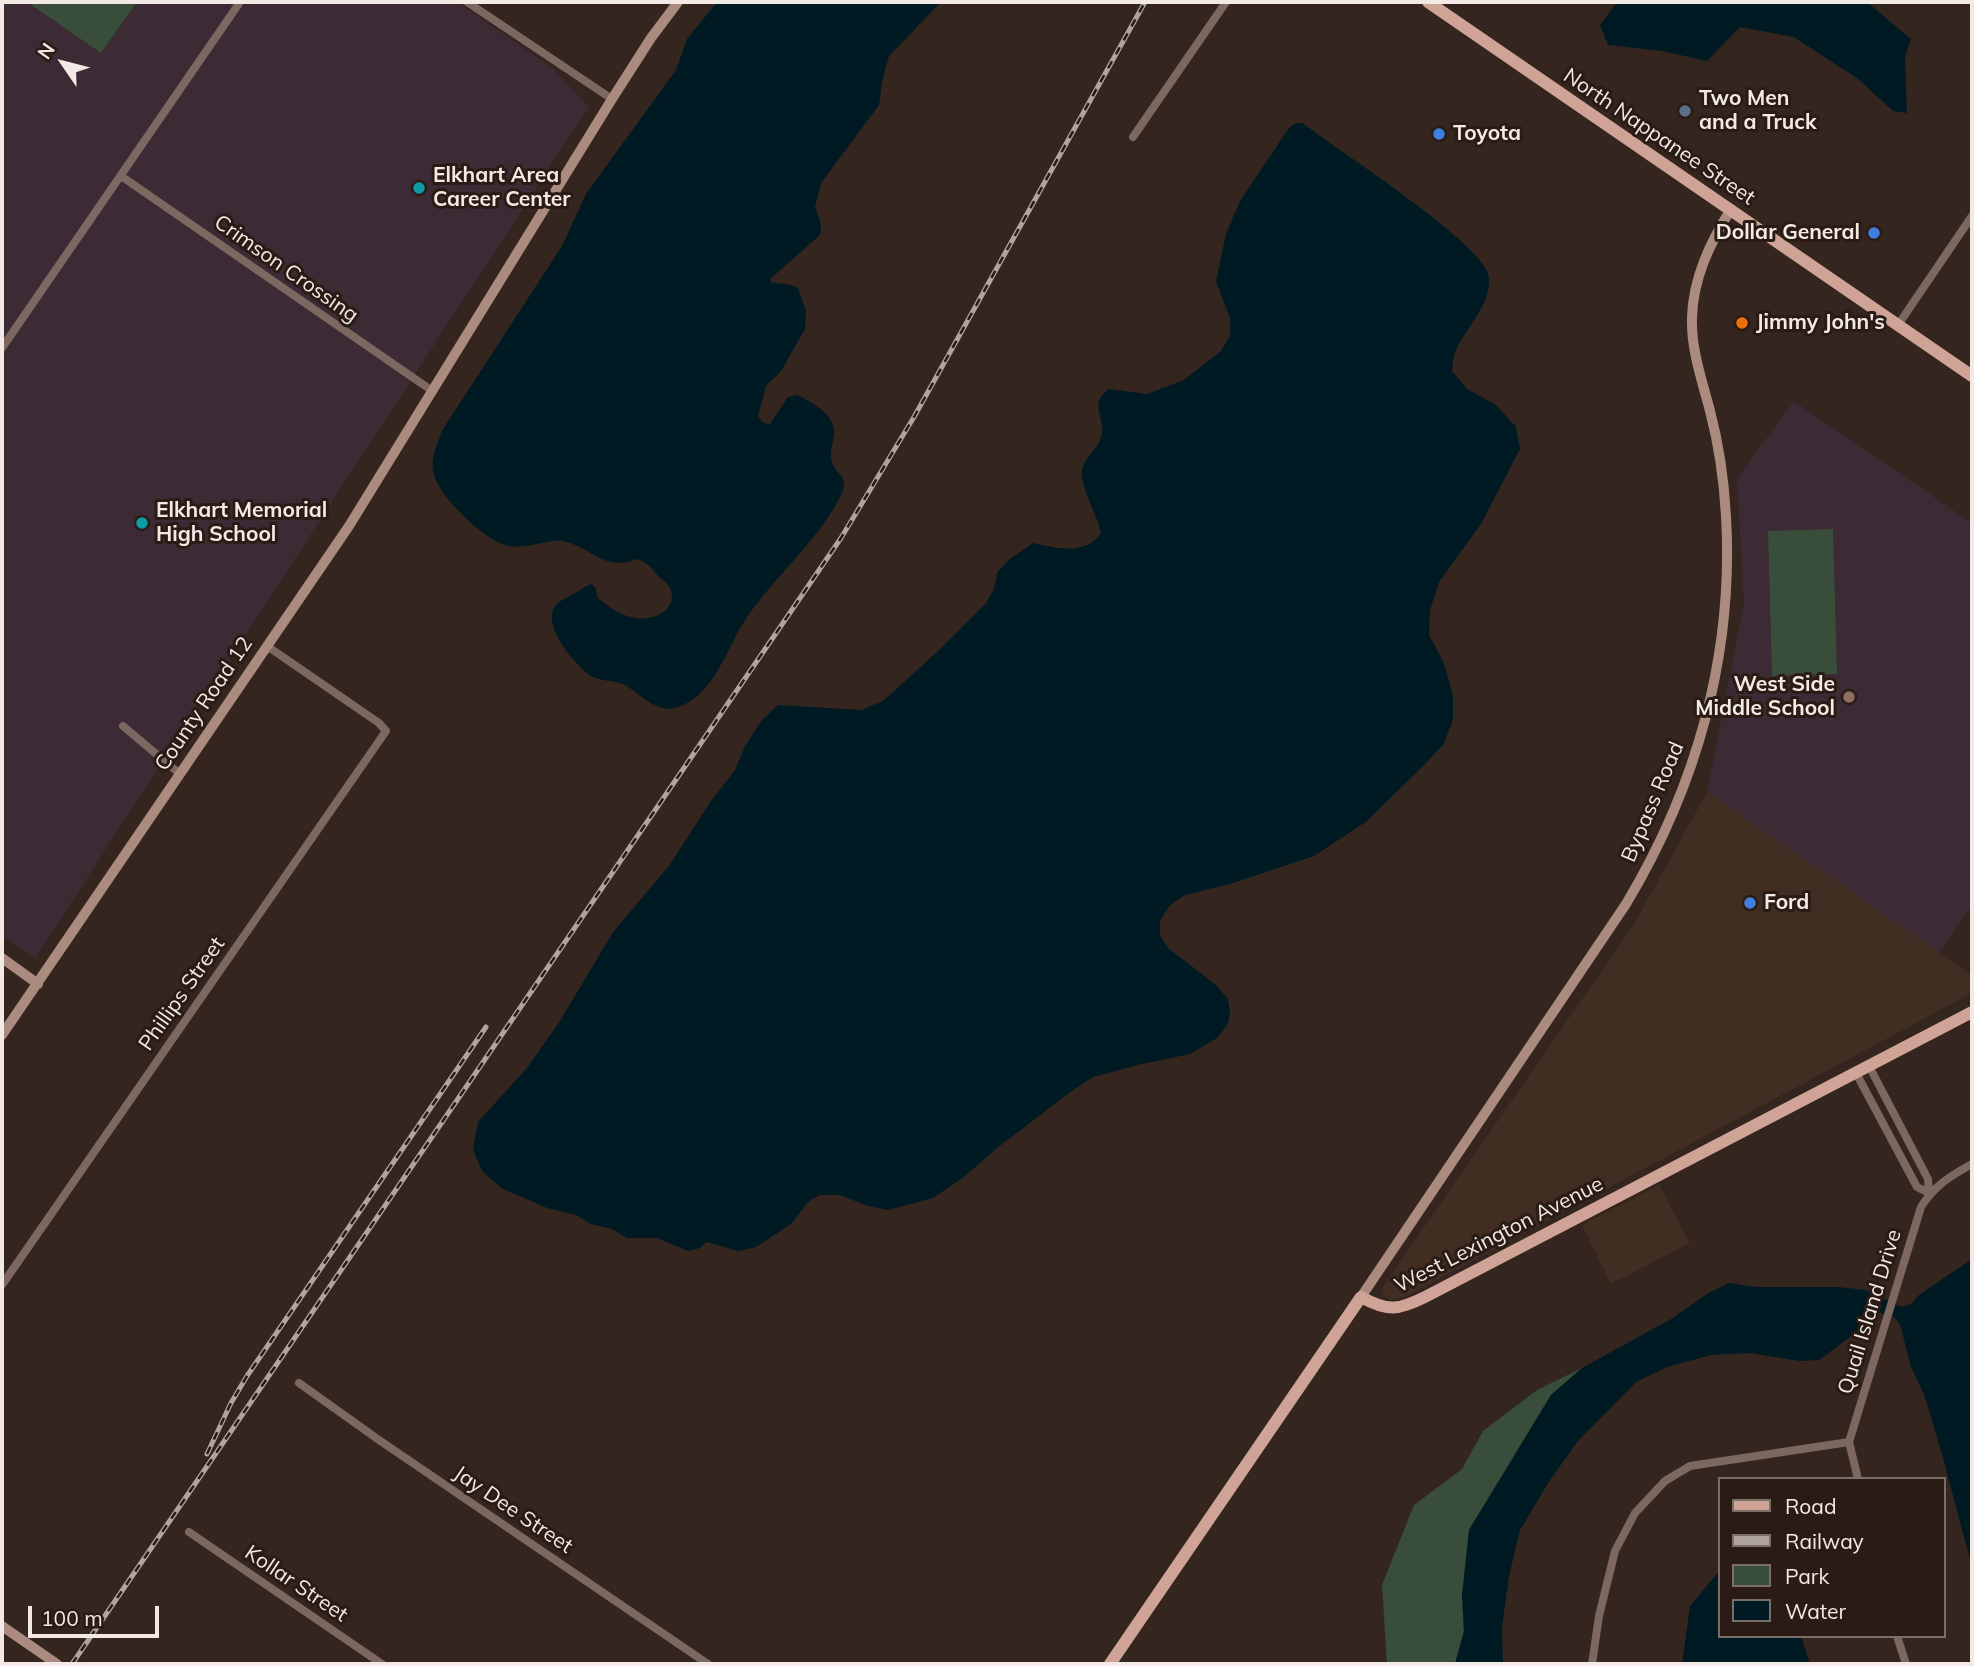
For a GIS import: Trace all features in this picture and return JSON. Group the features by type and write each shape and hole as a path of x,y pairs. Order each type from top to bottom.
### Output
{"main road":[{"name":"County Road 12","path":"2,1035 348,526 612,99 678,2"},
{"name":"North Nappanee Street","path":"1428,2 1972,376"},
{"name":"Bypass Road","path":"1361,1297 1626,904 1657,850 1690,775 1717,670 1724,625 1728,547 1718,443 1696,360 1692,316 1701,269 1708,250 1731,209"},
{"path":"2,958 38,984"},
{"name":"West Lexington Avenue","path":"1361,1297 1387,1308 1408,1306 1972,1012"},
{"path":"1110,1664 1361,1297"},
{"path":"2,1626 57,1664"}],"street":[{"path":"2,348 240,2"},
{"path":"467,2 612,99"},
{"path":"1133,137 1226,2"},
{"name":"Crimson Crossing","path":"121,176 431,390"},
{"path":"1898,325 1972,216"},
{"name":"Phillips Street","path":"2,1285 386,731 379,723 267,646"},
{"path":"123,726 180,774"},
{"path":"1869,1066 1928,1179 1929,1193"},
{"path":"1856,1073 1917,1187 1929,1193"},
{"path":"1929,1193 1946,1178 1972,1164"},
{"name":"Quail Island Drive","path":"1849,1442 1921,1207 1929,1193"},
{"name":"Jay Dee Street","path":"299,1383 388,1447 708,1664"},
{"path":"1592,1664 1599,1616 1615,1551 1635,1513 1665,1481 1690,1466 1849,1442 1858,1477"},
{"name":"Kollar Street","path":"189,1532 383,1664"},
{"path":"1898,1638 1906,1664"}],"shaded area":[{"path":"2,2 457,2 552,67 589,107 35,958 2,936"},
{"name":"West Side Middle School","path":"1794,401 1972,523 1972,905 1939,952 1707,792 1744,603 1737,478"},
{"path":"1707,792 1972,975 1972,993 1405,1297 1390,1300 1385,1297 1382,1292 1384,1285 1634,924"},
{"path":"1659,1185 1690,1243 1611,1284 1582,1225"}],"green space":[{"path":"27,2 137,2 101,53"},
{"path":"1833,529 1837,674 1772,676 1768,531"},
{"path":"1582,1368 1551,1395 1469,1530 1462,1596 1464,1631 1455,1664 1387,1664 1382,1585 1414,1505 1462,1469 1483,1431 1537,1390"}],"water":[{"path":"717,2 941,2 889,56 879,105 821,183 815,207 821,225 820,235 770,279 771,282 798,288 806,311 805,329 781,371 766,386 758,416 763,423 770,424 788,397 797,395 826,413 833,424 831,458 843,478 843,491 817,532 753,609 709,683 690,701 671,709 651,703 623,684 595,678 586,673 563,646 552,622 554,608 559,602 591,584 595,587 598,598 617,612 639,618 654,617 671,603 670,588 666,583 649,566 637,559 616,563 607,561 563,541 513,546 496,541 474,526 453,505 438,484 432,463 443,429 562,246 586,194 676,70 687,39"},
{"path":"1617,2 1867,2 1911,39 1905,56 1907,113 1893,111 1858,79 1794,37 1740,27 1707,61 1662,51 1608,45 1600,25"},
{"path":"1296,123 1303,123 1437,221 1481,262 1489,277 1486,297 1458,346 1452,371 1467,389 1496,405 1516,427 1520,449 1481,524 1439,582 1430,610 1429,635 1443,661 1453,695 1453,720 1443,745 1367,821 1314,856 1230,884 1185,895 1170,905 1160,921 1160,935 1168,948 1216,985 1228,999 1228,1024 1217,1038 1190,1054 1093,1077 933,1198 888,1210 868,1206 840,1195 820,1195 809,1201 791,1224 756,1247 738,1251 707,1242 700,1248 688,1251 657,1238 627,1238 612,1229 591,1224 576,1215 547,1208 501,1188 482,1171 473,1150 478,1122 527,1068 560,1021 613,932 669,866 711,801 735,770 745,746 762,720 778,705 861,710 883,701 987,602 998,571 1010,559 1033,543 1079,548 1101,533 1082,476 1083,465 1101,438 1099,400 1109,389 1147,394 1184,380 1221,351 1230,336 1230,318 1216,282 1226,234 1240,201 1289,128"},
{"path":"1972,1259 1972,1567 1942,1454 1925,1397 1911,1367 1900,1324 1894,1317 1873,1311 1858,1331 1819,1360 1800,1361 1750,1353 1711,1355 1667,1367 1636,1382 1578,1441 1548,1483 1520,1530 1509,1576 1502,1627 1503,1664 1455,1664 1464,1631 1462,1596 1469,1530 1551,1395 1582,1368 1671,1319 1707,1294 1729,1283 1757,1287 1839,1287 1865,1290 1902,1307 1911,1304 1919,1295"},
{"path":"1718,1572 1718,1638 1802,1638 1810,1664 1682,1664 1690,1606"}],"railway":[{"path":"72,1664 841,538 914,417 1145,2"},
{"path":"207,1454 247,1376 486,1027"}],"place":[{"name":"Two Men and a Truck","path":"1685,111"},
{"name":"Toyota","path":"1439,134"},
{"name":"Elkhart Area Career Center","path":"419,188"},
{"name":"Dollar General","path":"1874,233"},
{"name":"Jimmy John's","path":"1742,323"},
{"name":"Elkhart Memorial High School","path":"142,523"},
{"name":"West Side Middle School","path":"1849,697"},
{"name":"Ford","path":"1750,903"}]}
